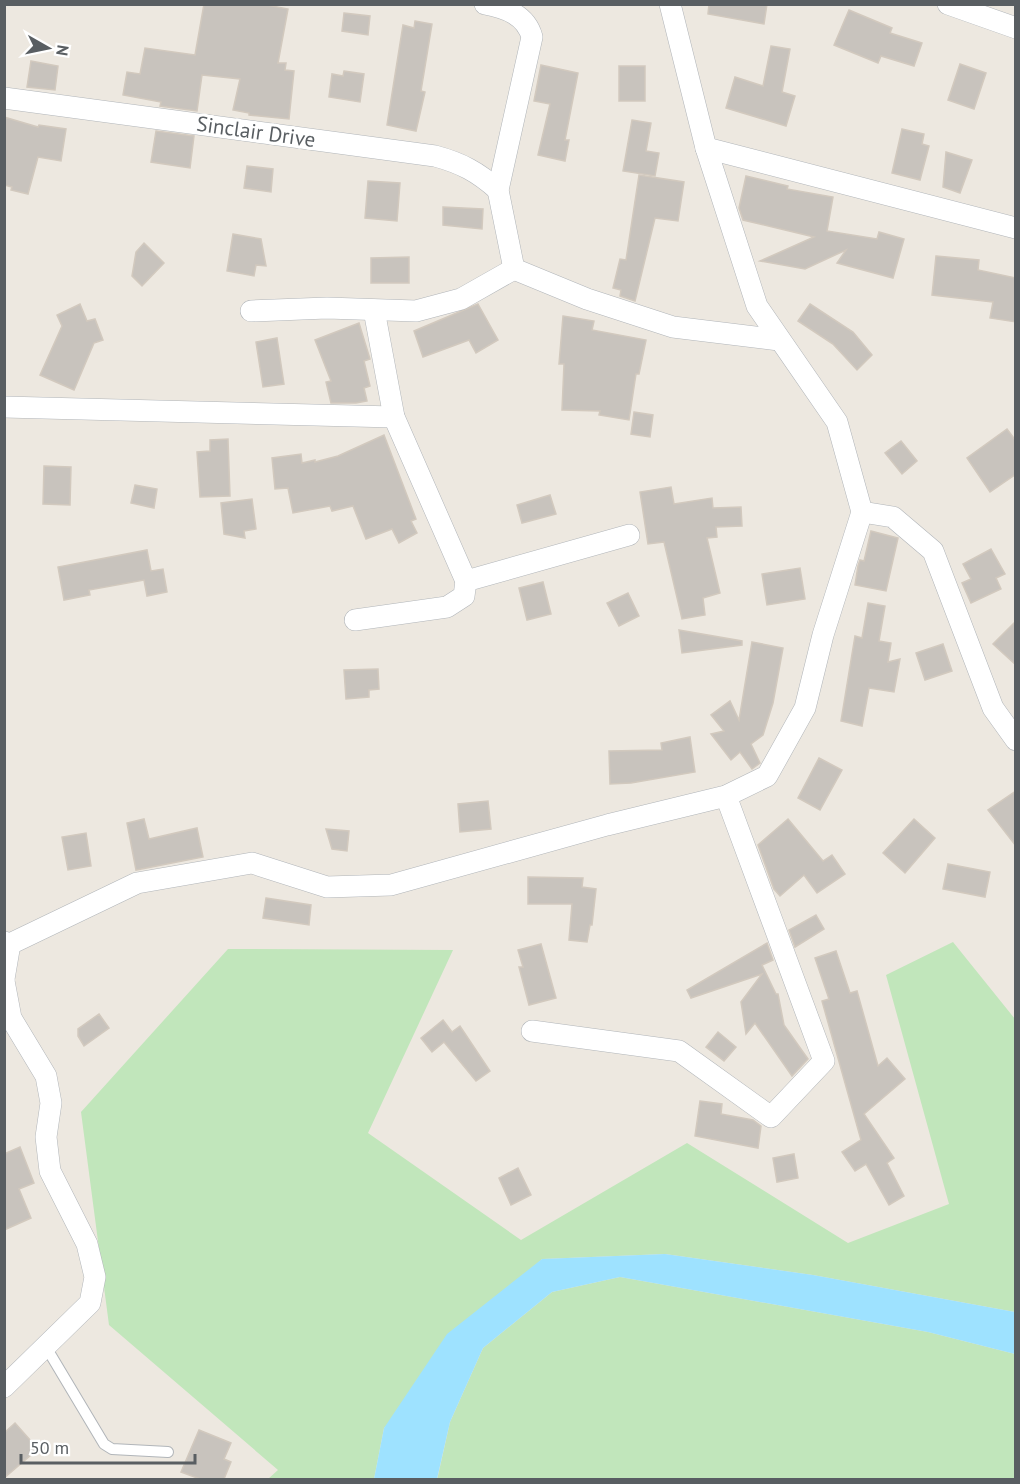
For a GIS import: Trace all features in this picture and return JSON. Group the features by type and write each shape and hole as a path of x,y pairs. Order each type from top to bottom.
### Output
{"street":[{"path":"485,4 513,12 528,25 532,37 498,190 513,269"},
{"path":"4,1387 90,1303 95,1277 87,1244 51,1171 46,1137 51,1103 46,1076 11,1018 4,980 7,943 136,883 252,863 327,887 391,885 607,825 726,796 767,777 805,708 823,635 862,513 837,422 758,306 706,148 670,4"},
{"path":"948,4 1016,28"},
{"name":"Sinclair Drive","path":"4,98 435,156 459,163 477,172 498,190"},
{"path":"706,148 1016,228"},
{"path":"513,269 587,299 673,327 779,340"},
{"path":"251,311 416,311 461,299 513,269"},
{"path":"355,620 447,607 464,596 466,581 394,417 374,310"},
{"path":"4,407 394,417"},
{"path":"862,513 893,517 933,551 993,708 1016,740"},
{"path":"466,581 629,535"},
{"path":"531,1031 679,1051 771,1118 824,1061 726,796"}],"lane":[{"path":"46,1347 104,1444 112,1449 168,1452"}],"green space":[{"path":"953,942 1015,1019 1015,1312 813,1275 665,1254 542,1259 384,1428 374,1479 268,1479 278,1470 109,1325 81,1112 228,949 453,950 368,1133 521,1240 687,1143 848,1243 949,1204 886,975"},
{"path":"620,1277 928,1332 1015,1354 1015,1479 437,1480 450,1422 483,1348 552,1292"}],"water":[{"path":"665,1254 813,1275 1015,1312 1015,1354 928,1332 620,1277 552,1292 483,1348 450,1422 437,1479 374,1479 384,1428 447,1334 542,1259"}],"building":[{"path":"204,4 262,4 288,9 278,63 286,63 285,70 294,71 289,119 249,115 249,113 233,110 240,79 202,75 197,111 160,106 161,102 123,95 127,72 140,74 145,48 195,55"},
{"path":"709,4 767,4 764,24 708,14"},
{"path":"849,10 892,28 890,33 922,43 914,66 881,56 878,63 834,45"},
{"path":"344,13 370,16 368,35 342,31"},
{"path":"415,21 432,24 421,91 425,92 416,131 387,125 403,25 414,28"},
{"path":"771,46 790,49 782,92 795,96 786,126 726,108 735,77 763,86"},
{"path":"31,61 58,66 55,90 27,87"},
{"path":"960,64 986,73 974,109 948,100"},
{"path":"541,65 578,73 565,140 569,140 565,161 538,155 550,104 534,101"},
{"path":"619,66 645,66 645,101 619,101"},
{"path":"344,71 364,74 360,102 329,97 332,74 343,76"},
{"path":"4,117 38,127 39,125 66,129 61,161 38,157 28,194 11,190 12,187 4,185"},
{"path":"632,120 651,123 646,151 659,153 655,176 623,171"},
{"path":"902,129 924,134 922,144 929,146 920,180 892,173"},
{"path":"156,131 194,136 190,168 151,162"},
{"path":"946,152 972,160 960,193 943,187"},
{"path":"247,166 273,169 271,192 244,188"},
{"path":"639,175 684,182 678,221 655,218 635,301 620,296 621,290 613,288 620,259 626,260"},
{"path":"746,176 788,186 787,189 833,197 827,231 877,239 879,232 904,239 893,278 837,263 846,250 805,269 760,261 814,237 743,220 739,208"},
{"path":"368,181 400,183 397,221 365,218"},
{"path":"443,207 483,209 482,229 443,225"},
{"path":"233,234 261,239 266,266 256,265 254,276 227,271"},
{"path":"144,243 164,263 142,286 132,276 136,252"},
{"path":"936,256 979,260 978,270 1016,278 1016,322 990,318 993,302 932,295"},
{"path":"409,257 409,283 371,283 371,258"},
{"path":"80,304 87,321 95,319 103,340 94,343 74,390 40,375 62,326 57,315"},
{"path":"478,304 498,340 476,353 469,340 423,357 414,331"},
{"path":"810,304 853,332 872,355 857,370 833,344 798,321"},
{"path":"563,316 594,321 592,330 646,340 639,374 636,374 629,420 599,415 600,411 562,410 564,364 559,364"},
{"path":"359,323 370,359 364,361 370,386 364,388 367,401 331,403 326,382 331,381 315,340"},
{"path":"277,338 284,384 263,387 256,342"},
{"path":"634,412 653,415 650,437 631,434"},
{"path":"1007,429 1016,441 1016,474 990,492 967,458"},
{"path":"384,435 416,519 411,521 417,533 399,543 392,529 366,539 353,506 332,511 330,506 293,513 288,488 275,489 272,458 301,454 302,463 315,460 315,462 338,456"},
{"path":"228,439 230,496 200,497 197,452 210,451 210,440"},
{"path":"901,441 917,461 902,474 885,453"},
{"path":"44,466 71,467 70,505 43,504"},
{"path":"135,485 157,489 154,508 131,503"},
{"path":"671,487 674,504 712,498 713,508 741,507 742,526 716,527 717,537 707,538 720,593 703,598 705,615 682,619 664,542 648,544 640,492"},
{"path":"550,495 556,514 522,523 517,505"},
{"path":"252,499 256,529 244,531 245,538 224,534 221,503"},
{"path":"871,531 898,538 886,591 855,585 858,566 860,560 864,561"},
{"path":"991,549 1005,574 996,578 1001,589 971,603 962,583 971,579 963,564"},
{"path":"147,550 151,571 163,569 167,592 147,596 144,580 89,590 90,595 64,600 58,567"},
{"path":"800,568 805,599 767,605 762,574"},
{"path":"543,582 551,614 527,620 519,588"},
{"path":"628,593 639,616 619,626 607,603"},
{"path":"868,603 885,606 879,641 891,643 888,662 900,659 894,692 869,688 862,726 841,721 855,636 862,638"},
{"path":"1016,621 1016,665 993,644"},
{"path":"679,630 742,641 742,645 682,653"},
{"path":"752,642 783,648 773,703 763,735 751,744 760,763 752,769 740,752 731,760 711,734 724,731 711,715 730,701 739,720"},
{"path":"943,644 952,671 925,680 916,653"},
{"path":"378,669 379,689 369,690 369,697 346,699 344,670"},
{"path":"690,737 695,772 631,783 610,784 609,751 662,750 661,743"},
{"path":"819,758 842,770 820,810 798,798"},
{"path":"1016,791 1016,846 988,810"},
{"path":"488,801 491,829 460,832 458,804"},
{"path":"144,819 149,839 197,828 203,857 136,870 127,823"},
{"path":"788,819 823,861 832,855 845,874 817,893 804,875 780,896 774,889 758,845"},
{"path":"914,819 935,838 905,873 883,853"},
{"path":"326,829 349,831 347,851 332,849"},
{"path":"86,833 91,866 68,870 62,837"},
{"path":"948,864 990,872 985,897 943,889"},
{"path":"528,877 583,878 582,887 596,889 592,925 590,925 587,942 569,940 572,904 528,904"},
{"path":"266,898 311,905 309,925 263,918"},
{"path":"816,915 824,929 795,947 789,930"},
{"path":"767,943 773,960 762,965 778,994 784,1025 808,1059 792,1076 755,1023 746,1034 741,1002 762,974 691,998 687,990"},
{"path":"541,944 556,998 529,1005 519,967 523,967 518,950"},
{"path":"836,951 850,993 857,991 878,1066 887,1058 905,1079 864,1114 894,1158 887,1163 904,1196 889,1205 866,1164 855,1171 842,1152 861,1140 822,1001 829,999 815,958"},
{"path":"99,1014 109,1028 84,1046 78,1036 78,1029"},
{"path":"443,1020 452,1032 460,1026 490,1071 476,1081 444,1042 432,1052 421,1038"},
{"path":"718,1032 736,1047 724,1061 706,1047"},
{"path":"700,1101 722,1104 721,1114 753,1120 761,1126 758,1148 695,1136"},
{"path":"20,1147 34,1183 19,1189 31,1218 4,1230 4,1154"},
{"path":"794,1154 798,1178 777,1182 773,1158"},
{"path":"518,1168 531,1195 511,1205 499,1178"},
{"path":"15,1423 38,1449 4,1478 4,1433"},
{"path":"199,1430 231,1443 224,1459 231,1462 224,1479 200,1479 181,1472"}]}
